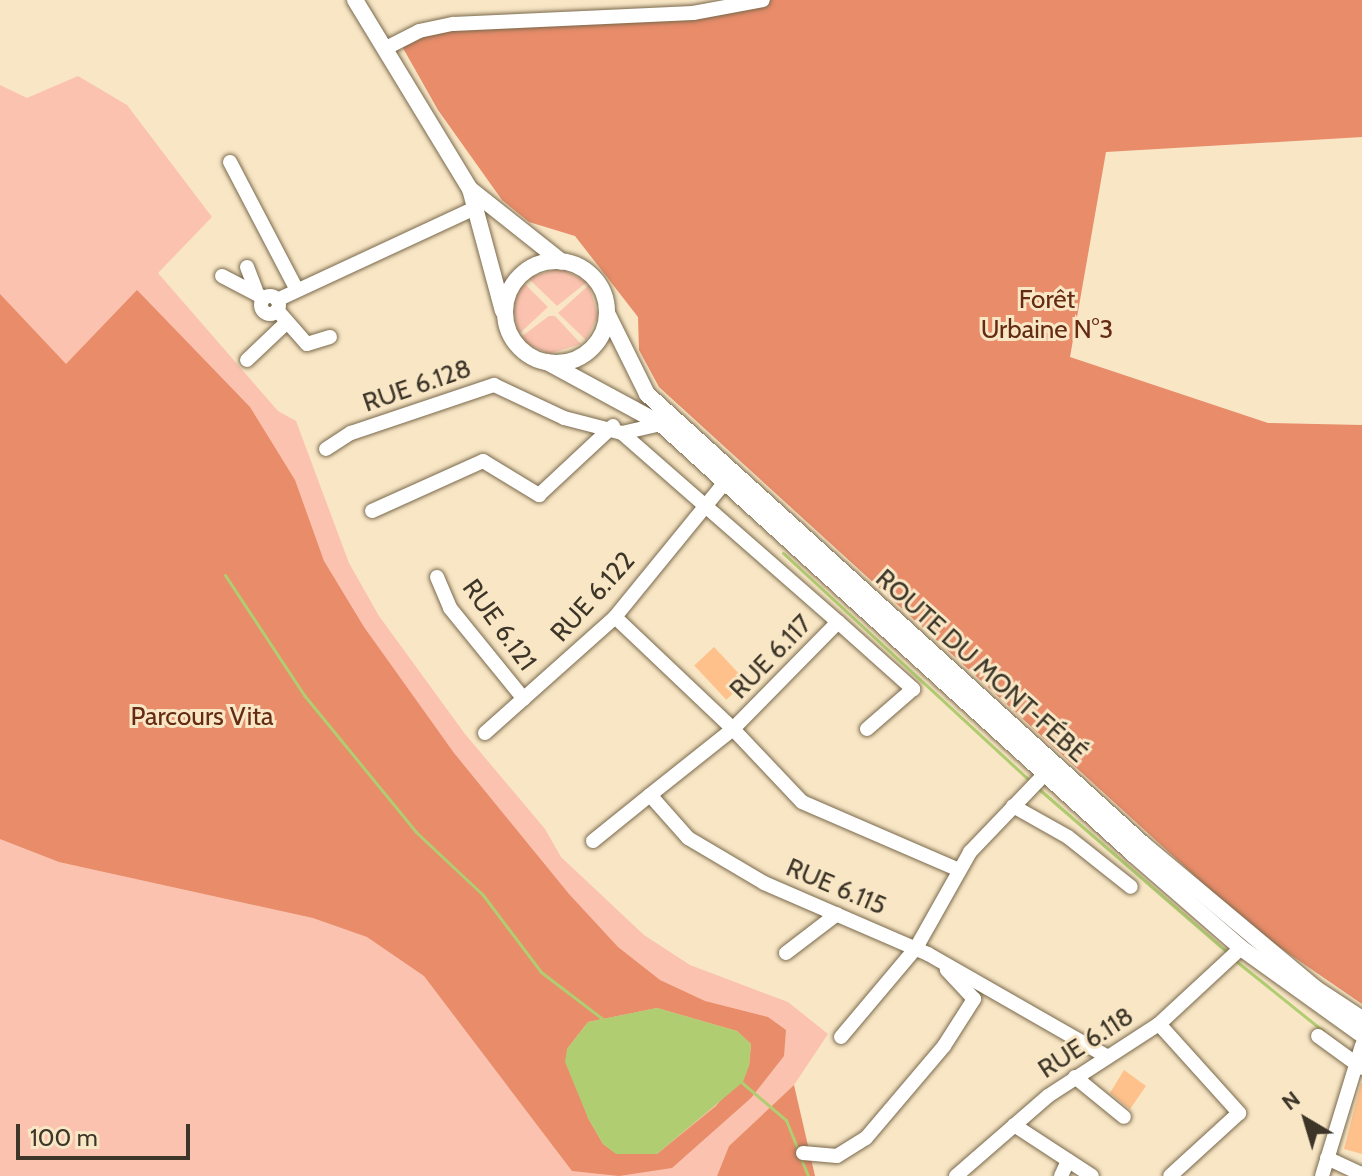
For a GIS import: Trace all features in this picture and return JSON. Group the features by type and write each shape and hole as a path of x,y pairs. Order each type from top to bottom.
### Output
{"street":[{"path":"355,0 470,189 505,316 523,351 547,362 590,349 607,313 595,279 562,262 470,189"},
{"path":"386,48 419,31 453,24 680,14 763,0"},
{"path":"230,162 297,290"},
{"path":"222,276 268,299 297,290 475,208"},
{"path":"505,316 521,275 540,264 562,262"},
{"path":"247,267 268,299 307,344 330,337"},
{"name":"ROUTE DU MONT-FÉBÉ","path":"607,313 647,394 1143,844 1315,988 1362,1019"},
{"path":"247,360 287,322"},
{"name":"ROUTE DU MONT-FÉBÉ","path":"547,362 636,406 661,424 1043,776 1241,948 1362,1035"},
{"name":"RUE 6.128","path":"326,449 351,433 494,385 564,418 618,430 661,424"},
{"path":"372,511 483,461 539,495 618,430"},
{"name":"RUE 6.117","path":"618,430 838,622 733,729 802,802 957,869"},
{"name":"RUE 6.122","path":"485,733 615,617 703,502 726,481"},
{"name":"RUE 6.121","path":"437,577 450,608 524,699"},
{"path":"593,841 733,729 615,617"},
{"path":"838,622 913,689 867,729"},
{"path":"841,1037 916,948 957,869 1043,776"},
{"name":"RUE 6.115","path":"650,795 688,838 764,883 916,948 1108,1057"},
{"path":"1013,806 1068,837 1131,887"},
{"path":"786,953 837,914"},
{"name":"RUE 6.118","path":"956,1176 1075,1077 1159,1024 1241,948"},
{"path":"803,1153 837,1156 866,1138 944,1046 974,999 941,964"},
{"path":"1159,1024 1239,1113 1170,1176"},
{"path":"1318,1036 1357,1066"},
{"path":"1322,1176 1362,1045"},
{"path":"1075,1077 1124,1117"},
{"path":"1014,1125 1092,1176"},
{"path":"1327,1158 1362,1174"},
{"path":"1061,1176 1068,1161"}],"green space":[{"name":"Forêt Urbaine N°3","path":"763,0 1362,0 1362,137 1106,152 1070,357 1268,423 1362,425 1362,1004 1253,929 659,387 639,350 638,317 575,236 529,222 502,200 438,110 399,41 419,31 641,16"},
{"name":"Parcours Vita","path":"78,76 127,105 212,217 158,273 278,411 296,421 349,563 379,616 465,734 545,829 561,857 644,935 690,965 788,1002 828,1034 794,1085 729,1146 717,1176 0,1176 0,85 27,98"},
{"path":"560,268 587,282 557,306 528,278"},
{"path":"523,282 548,307 519,334 512,306"},
{"path":"589,285 598,316 586,340 558,313"},
{"name":"Parcours Vita","path":"137,290 250,407 295,480 324,561 364,627 454,753 569,894 618,947 660,980 705,1001 768,1017 786,1030 784,1056 751,1098 672,1168 619,1176 572,1171 424,976 367,937 313,918 59,862 0,839 0,294 66,364","holes":["657,1008 737,1031 751,1044 749,1066 716,1106 657,1154 617,1154 603,1144 588,1118 567,1049 588,1022"]},
{"path":"549,316 555,316 581,344 549,354 525,343 521,337"},
{"path":"794,1085 815,1176 717,1176 729,1146"}],"shaded area":[{"path":"657,1008 737,1031 751,1044 749,1066 743,1082 657,1154 616,1154 603,1144 588,1118 565,1062 567,1049 588,1022"}],"building":[{"path":"714,647 746,681 726,700 694,665"},
{"path":"1124,1070 1146,1086 1130,1109 1110,1093"},
{"path":"1362,1083 1362,1154 1344,1149"}],"waterway":[{"path":"783,553 1028,779"},
{"path":"225,575 304,695 416,832 483,895 541,972 604,1020"},
{"path":"1040,790 1228,953"},
{"path":"1236,961 1323,1031"},
{"path":"740,1081 786,1120 798,1149"},
{"path":"800,1156 808,1176"}]}
